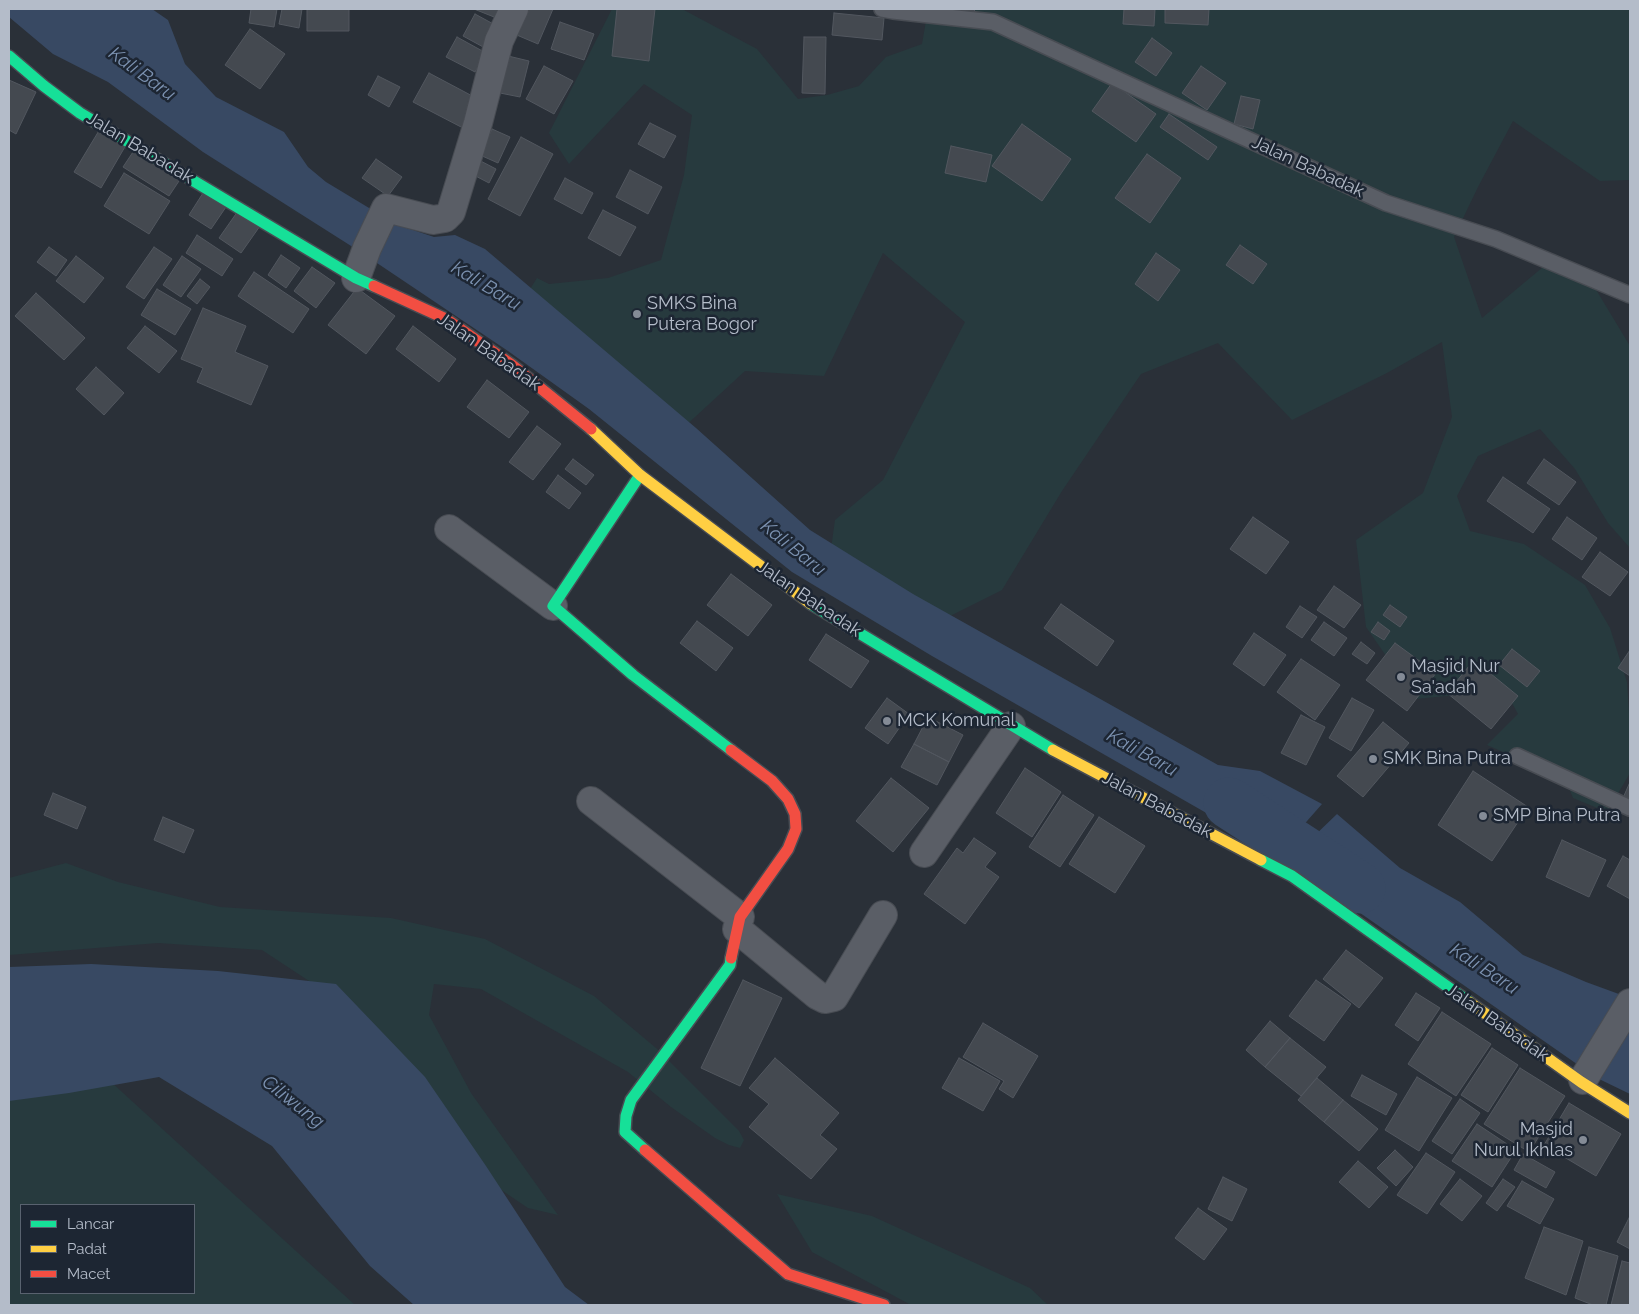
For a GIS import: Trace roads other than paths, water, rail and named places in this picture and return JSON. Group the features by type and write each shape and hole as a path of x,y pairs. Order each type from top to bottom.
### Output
{"street":[{"path":"356,278 367,248 386,208 433,220 445,218 451,212 500,41 514,9"},
{"name":"Jalan Babadak","path":"9,56 80,113 356,278 446,319 527,377 593,431 640,474 726,541 812,604 1036,741 1292,876 1582,1081 1630,1112"},
{"path":"553,606 640,474"},
{"path":"449,530 553,606 633,675 772,781 788,798 795,814 796,829 788,849 738,923 730,965 631,1100 626,1116 625,1132 788,1274 884,1305"},
{"path":"924,853 1011,726"},
{"path":"591,801 738,923 817,995 825,999 834,997 883,915"},
{"path":"1582,1081 1630,1004"}],"lane":[{"name":"Jalan Babadak","path":"882,9 893,12 995,16 1386,203 1496,239 1630,295"},
{"path":"1517,756 1630,808"}],"water":[{"path":"9,9 152,9 168,20 185,64 216,97 284,132 308,167 326,182 379,214 359,251 203,152 108,82 53,54 9,17"},
{"path":"392,223 434,237 455,235 485,249 696,428 810,530 913,594 1218,765 1260,771 1322,804 1278,854 932,656 792,572 589,409 508,351 374,261"},
{"path":"1337,814 1400,868 1460,902 1523,955 1627,997 1584,1069 1287,862"},
{"name":"Ciliwung","path":"91,964 218,971 336,984 425,1077 565,1287 589,1305 414,1305 370,1266 272,1146 159,1077 69,1093 9,1101 9,967"},
{"path":"1630,1026 1630,1094 1599,1079"}],"waterway":[{"name":"Kali Baru","path":"1229,803 1360,888"}],"place":[{"name":"SMKS Bina Putera Bogor","path":"637,314"},
{"name":"Masjid Nur Sa'adah","path":"1401,677"},
{"name":"MCK Komunal","path":"887,721"},
{"name":"SMK Bina Putra","path":"1373,759"},
{"name":"SMP Bina Putra","path":"1483,816"},
{"name":"Masjid Nurul Ikhlas","path":"1583,1140"}]}
